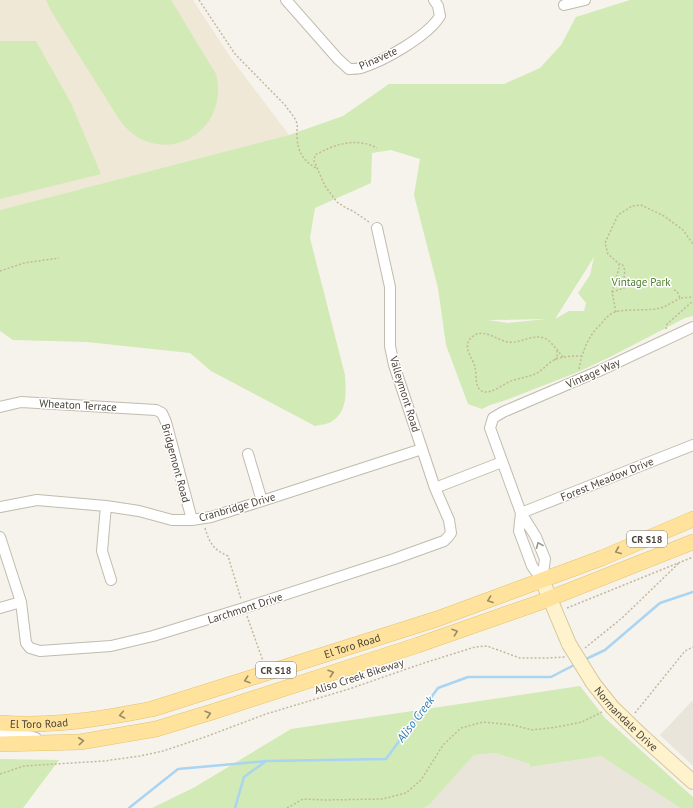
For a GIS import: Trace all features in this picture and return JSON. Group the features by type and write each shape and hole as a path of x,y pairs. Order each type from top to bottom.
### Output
{"main road":[{"name":"El Toro Road","path":"0,723 68,723 106,718 152,709 437,619 602,558 693,520"},
{"name":"El Toro Road","path":"0,744 80,742 163,727 418,645 550,599 693,542"}],"street":[{"name":"Pinavete","path":"286,0 338,59 349,69 359,69 390,55 424,33 436,23 440,16 438,6 434,0"},
{"path":"564,5 585,0"},
{"name":"Valleymont Road","path":"377,228 390,287 390,346 394,365 435,488 449,520 451,533"},
{"name":"Vintage Way","path":"493,418 502,412 580,379 693,327"},
{"name":"Wheaton Terrace","path":"0,407 21,402 156,410"},
{"name":"Bridgemont Road","path":"156,410 162,413 166,422 192,520"},
{"name":"Normandale Drive","path":"493,418 490,428 502,462 521,513 536,537 545,560 542,580"},
{"name":"Forest Meadow Drive","path":"521,513 693,445"},
{"name":"Cranbridge Drive","path":"0,507 37,500 106,506 139,511 172,520 192,520 262,501 422,449"},
{"path":"248,454 262,501"},
{"path":"435,488 502,462"},
{"path":"106,506 102,552 112,580"},
{"name":"Normandale Drive","path":"521,513 519,531 532,566 542,580 572,650 593,683 612,707 627,722 693,781"},
{"name":"Larchmont Drive","path":"21,602 26,643 30,648 40,652 111,646 153,636 394,559 444,541 451,533"},
{"path":"0,537 21,602 0,608"},
{"path":"0,735 29,736 50,743"}],"path":[{"path":"199,0 235,54 285,105 297,123 296,138 302,157 308,165 318,169"},
{"path":"377,148 366,143 344,143 315,155 314,161 324,186 337,202 377,228"},
{"path":"612,292 626,286 623,277 625,274 624,266 619,264 608,254 605,243 618,216 632,206 641,205 664,216 683,230 693,244"},
{"path":"0,271 24,263 59,258"},
{"path":"616,312 612,292 618,276 619,264"},
{"path":"674,290 677,291 680,298"},
{"path":"580,379 578,370 581,356 588,340 597,326 610,315 616,312 653,309 664,306 680,298 693,297"},
{"path":"668,338 666,327 667,324 693,301"},
{"path":"563,357 546,338 540,337 516,343 508,342 482,333 471,338 468,342 467,348 475,366 476,384 485,392 491,391 513,380 533,375 554,360 563,357 581,356"},
{"path":"554,360 557,356 557,350"},
{"path":"203,518 208,538 216,550 228,556 244,608 268,672"},
{"name":"Aliso Creek Bikeway","path":"0,774 24,766 104,761 163,751 192,742 266,714 349,689 475,647 487,646 520,658 562,658 572,650 585,648 622,618 680,562 693,557"},
{"path":"569,607 680,562"},
{"path":"627,722 685,651 693,647"},
{"path":"286,808 303,799 383,799 406,793 420,780 443,745 461,728 483,722 513,725 532,730 557,727 582,722 612,707"}],"shaded area":[{"path":"0,0 193,0 231,58 289,135 0,210"},
{"path":"693,700 693,766 660,735"},
{"path":"495,753 530,764 530,767 601,756 680,808 424,808 429,805 474,755"}],"green space":[{"path":"46,0 171,0 216,74 218,96 212,115 202,129 187,140 170,144 152,143 134,135 119,119 51,11"},
{"name":"Vintage Park","path":"630,0 693,0 693,316 685,318 578,372 482,409 468,404 446,345 438,288 414,195 420,159 391,150 372,153 371,183 315,208 310,238 345,375 345,401 337,418 331,422 315,426 211,371 190,353 87,342 13,340 0,331 0,210 289,135 343,116 389,84 504,84 540,68 561,45 576,17","holes":["594,257 590,275 578,293 586,303 584,311 569,311 555,319","546,319 508,323 488,320"]},
{"path":"0,41 36,41 71,103 101,174 0,199"},
{"path":"580,686 605,718 693,797 693,808 680,808 601,756 530,767 530,764 495,753 474,755 429,805 424,808 152,808 195,787 291,729"},
{"path":"0,759 59,760 23,808 0,808"}],"waterway":[{"name":"Aliso Creek","path":"584,660 605,650 660,603 693,592"},
{"name":"Aliso Creek","path":"129,808 178,769 267,761 386,759 438,688 468,677 551,677 576,664"},
{"path":"235,808 244,777 266,761"}]}
